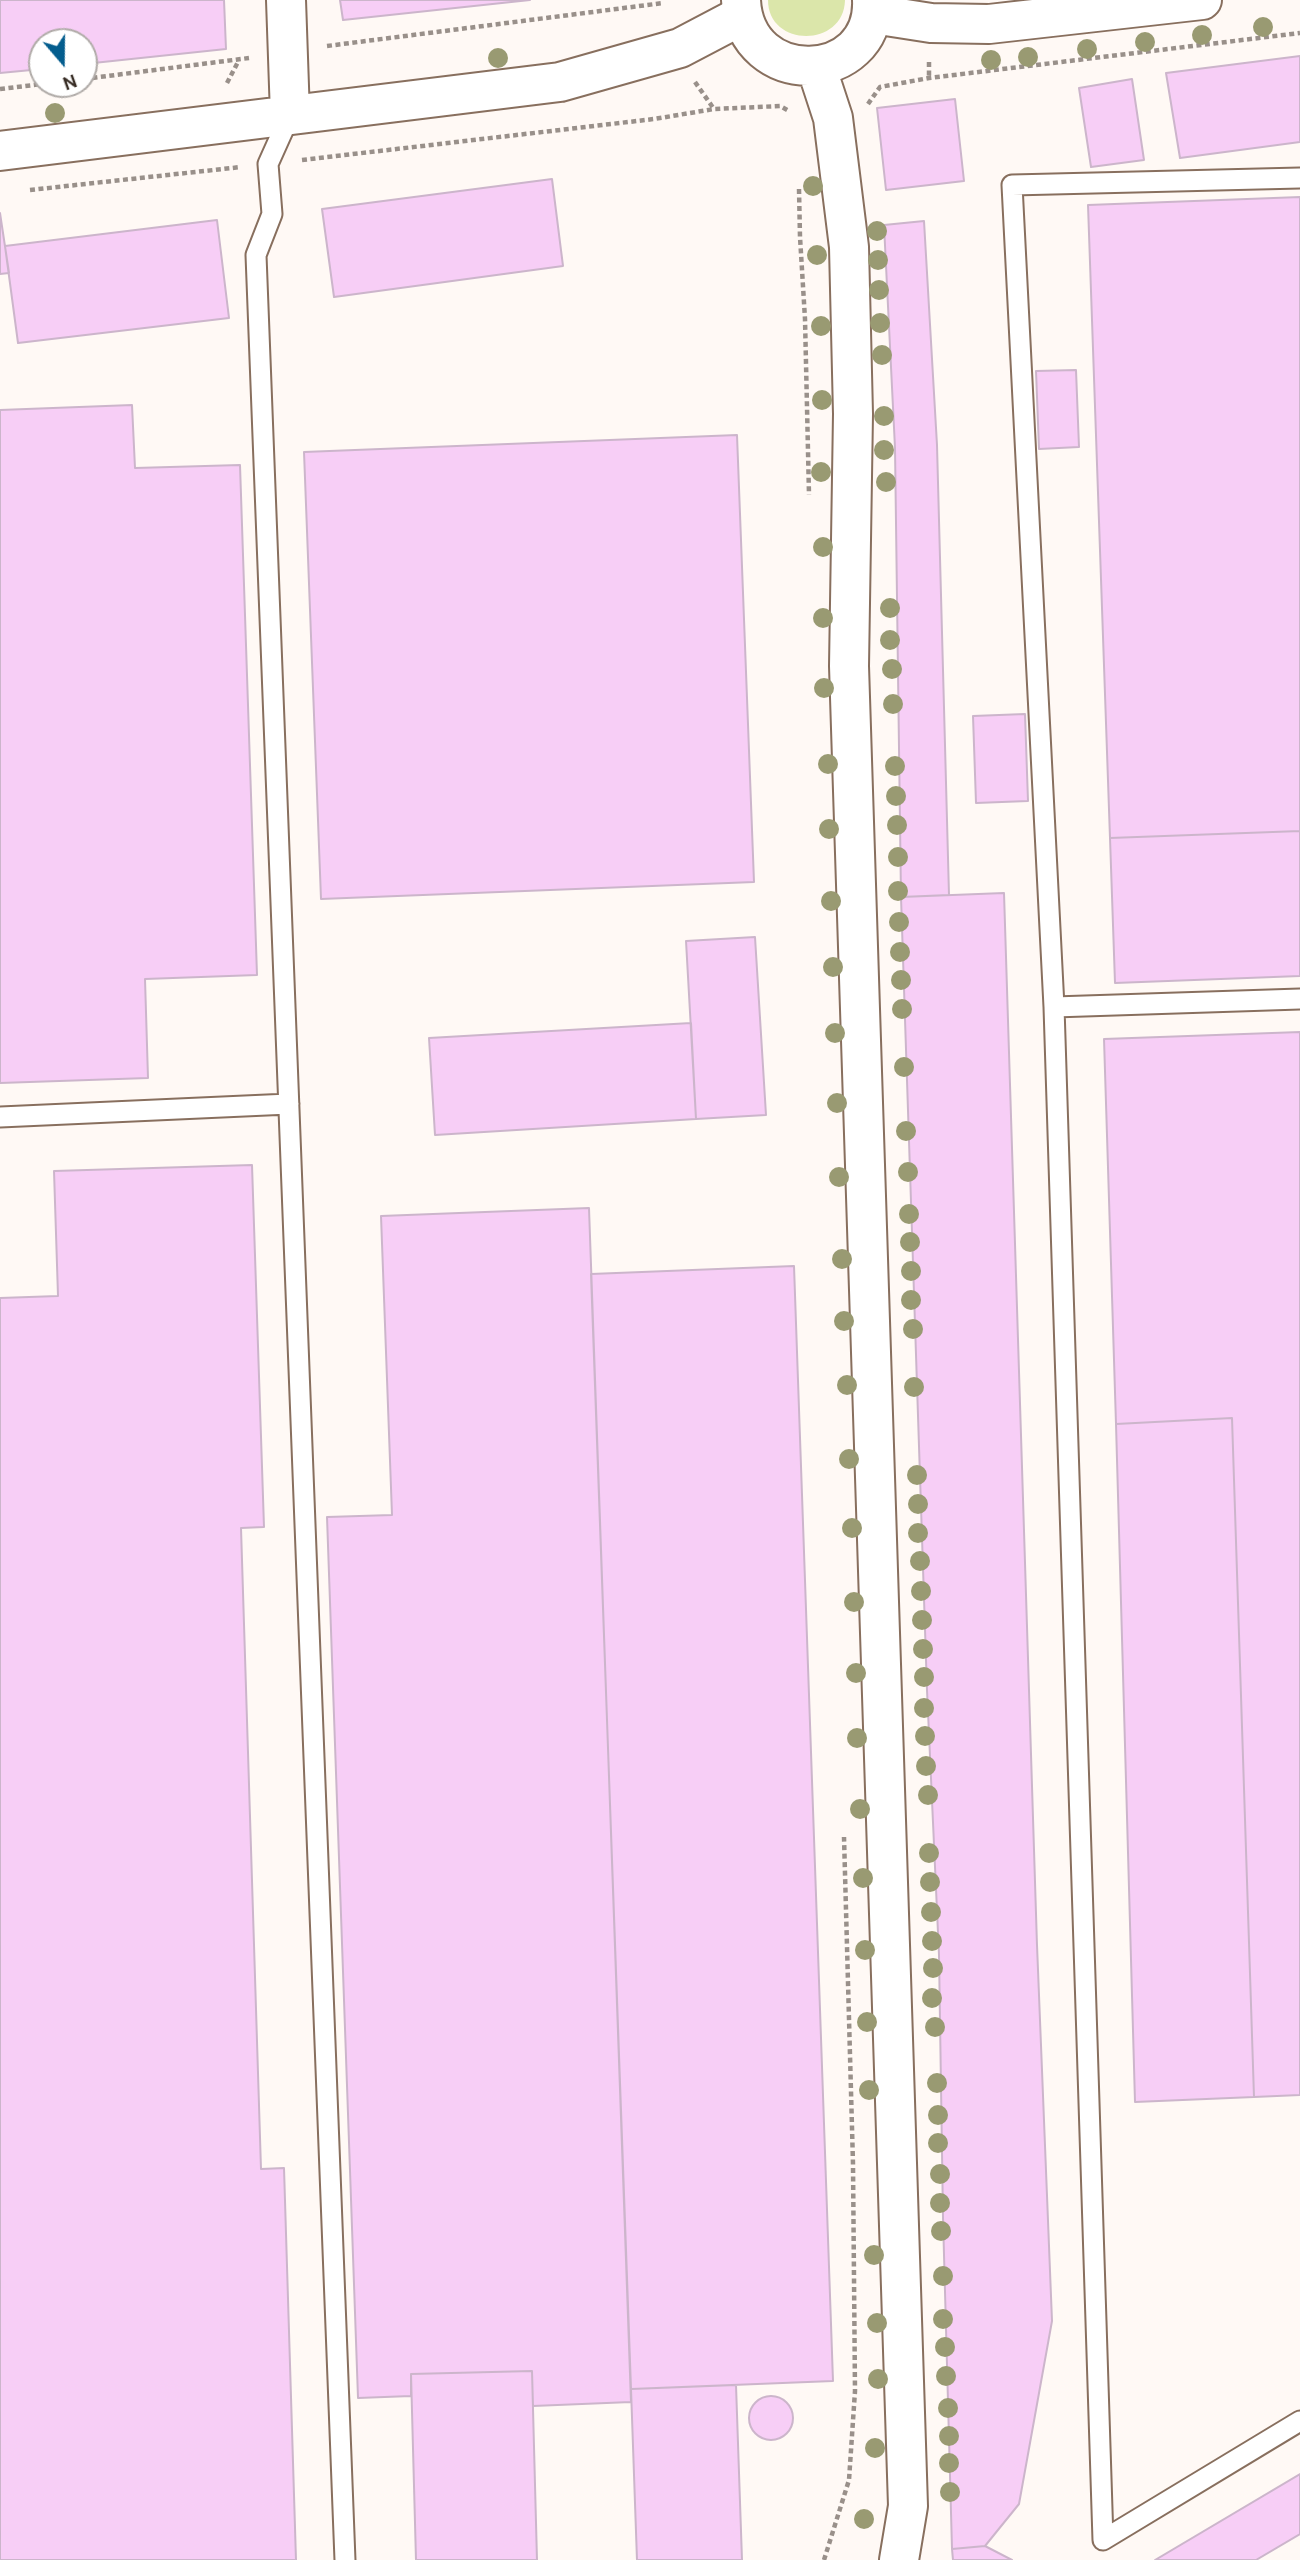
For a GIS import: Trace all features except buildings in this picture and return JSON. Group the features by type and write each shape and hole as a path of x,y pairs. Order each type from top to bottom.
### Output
{"main road":[{"path":"286,0 290,116"},
{"path":"0,151 560,82 680,48 741,8 752,38 769,55 792,65 816,66 836,60 853,49 866,33 872,7 931,23 989,24 1202,0"},
{"path":"816,66 816,123 849,247 853,414 849,666 908,2506 899,2560"},
{"path":"908,2506 921,2560"}],"lane":[{"path":"290,116 268,164 272,214 256,255 345,2560"},
{"path":"1300,178 1012,185 1054,1007 1103,2540 1300,2421"},
{"path":"1054,1007 1300,999"},
{"path":"0,1117 289,1104"}],"path":[{"path":"98,77 663,4 664,0"},
{"path":"610,123 714,109 780,106 816,123 867,105 880,87 929,78 1300,33"},
{"path":"929,54 929,78"},
{"path":"218,86 229,82 239,59"},
{"path":"0,89 28,86"}],"green space":[{"path":"768,0 845,0 841,16 833,27 820,34 806,36 792,34 780,27 771,16"}]}
